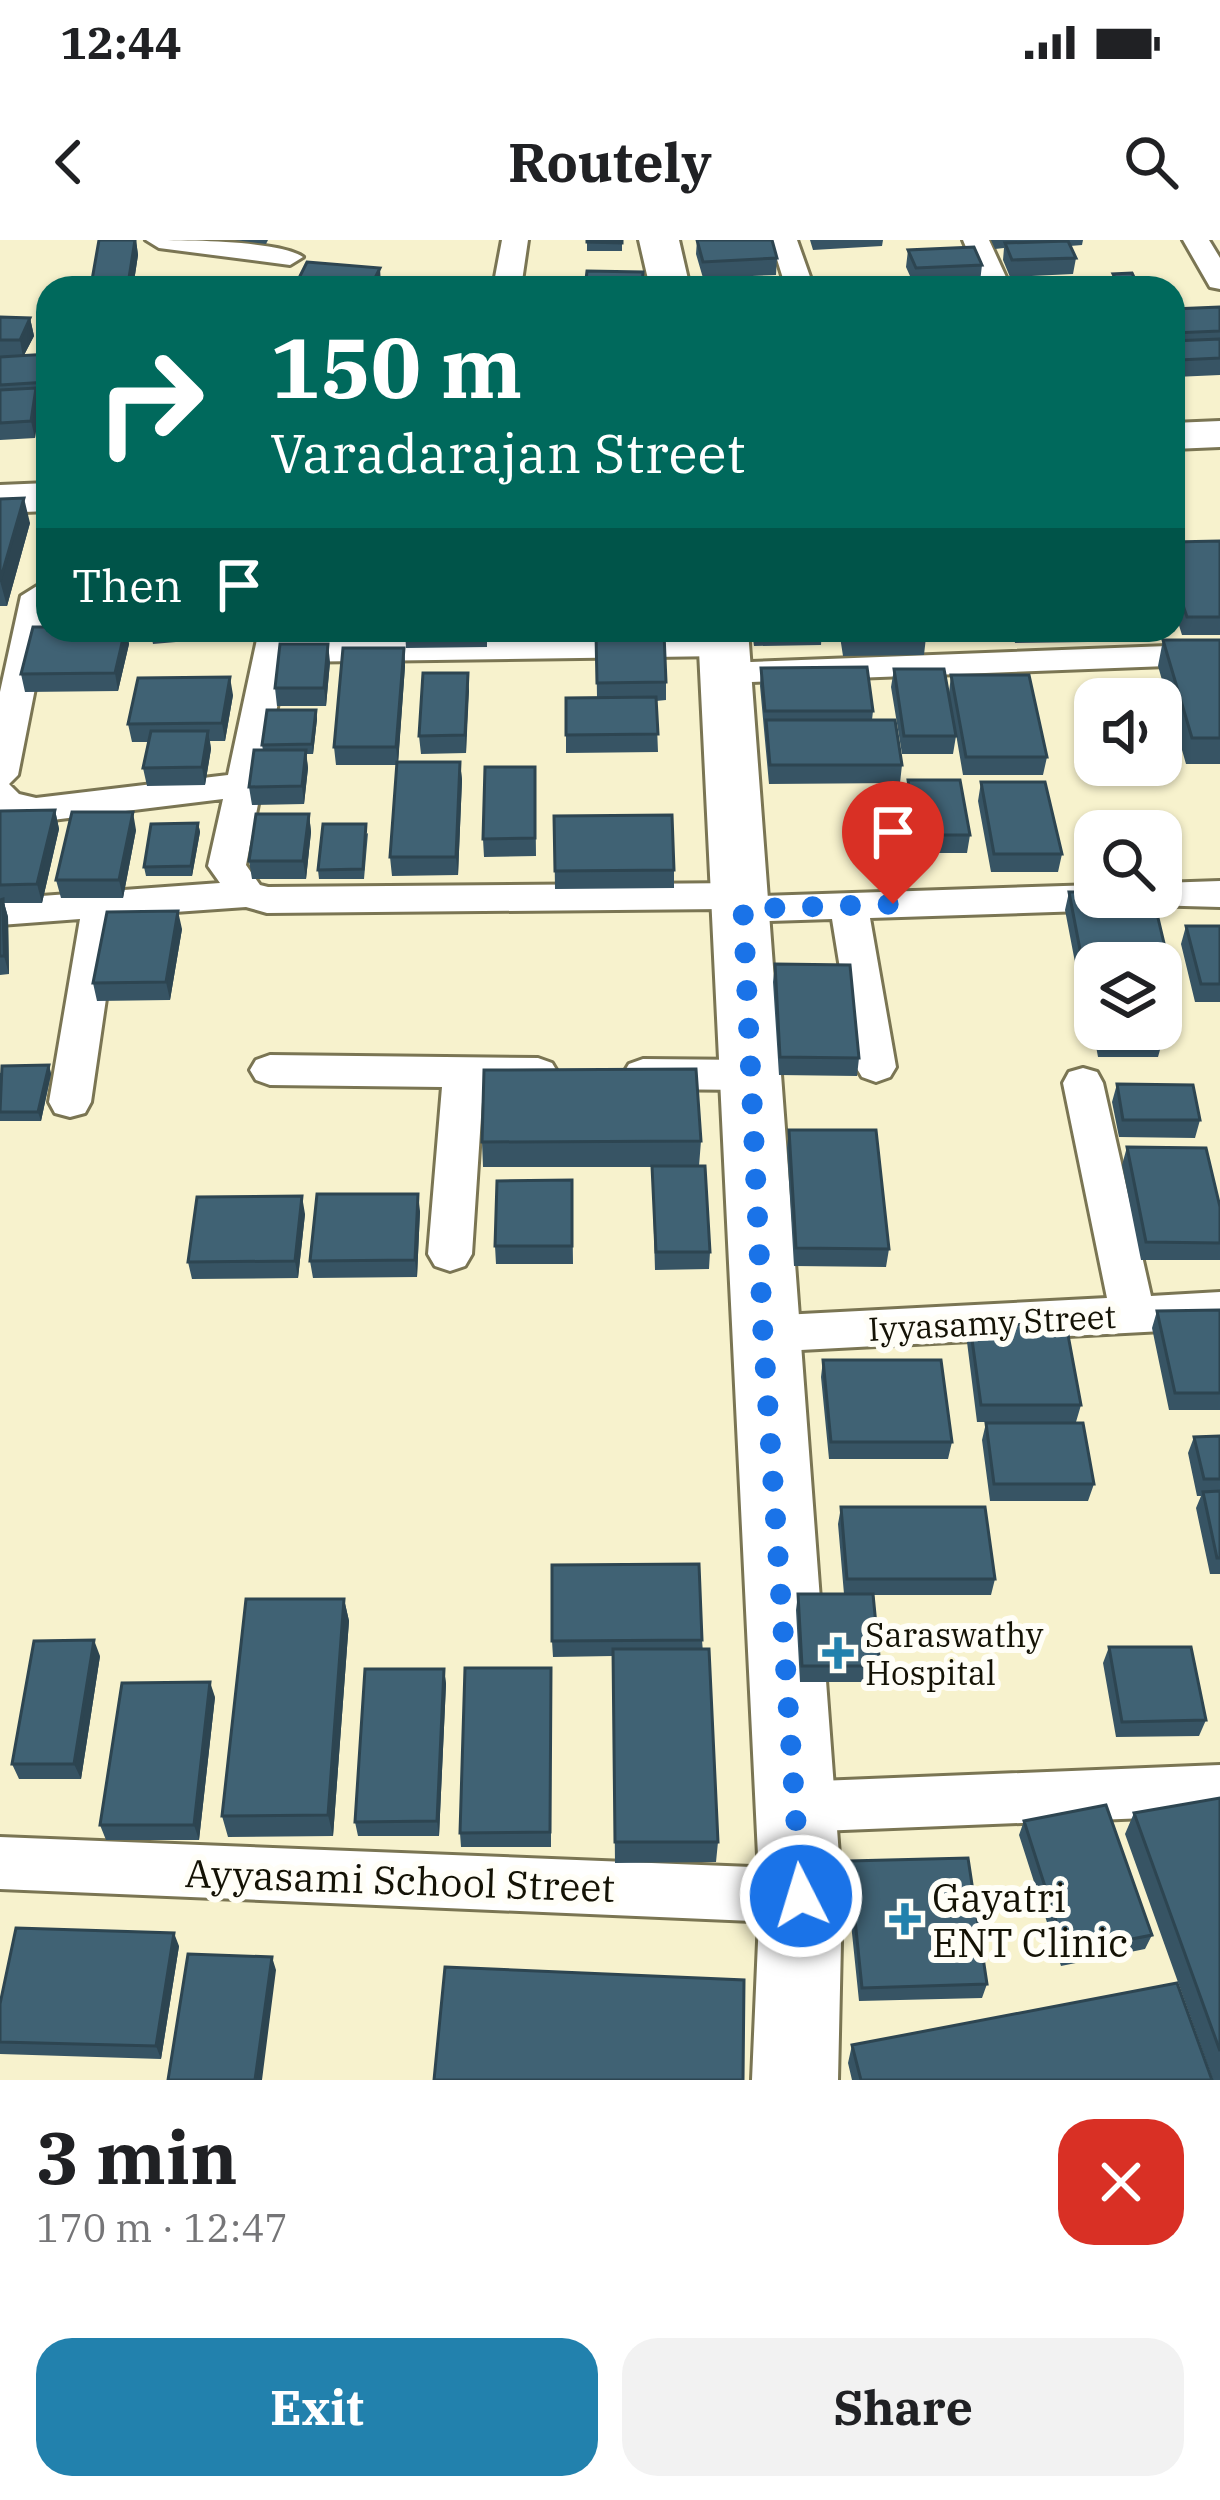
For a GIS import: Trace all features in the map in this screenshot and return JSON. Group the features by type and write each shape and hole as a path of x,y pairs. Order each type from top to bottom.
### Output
{"street":[{"path":"159,240 295,248 280,276"},
{"path":"509,276 515,240"},
{"path":"659,240 667,276"},
{"path":"784,240 796,276"},
{"path":"976,240 992,276"},
{"path":"1196,240 1220,281"},
{"path":"1185,435 1220,434"},
{"path":"0,500 36,498"},
{"path":"0,776 36,601"},
{"path":"247,894 227,866 274,642"},
{"path":"324,642 1220,654"},
{"path":"724,650 801,1896 795,2080"},
{"path":"0,793 5,803 36,810 241,785"},
{"path":"0,912 247,894 267,900 849,905 1074,898"},
{"path":"1182,895 1220,894"},
{"path":"849,905 876,1067"},
{"path":"70,1102 101,906"},
{"path":"270,1070 751,1076"},
{"path":"450,1254 464,1072"},
{"path":"1083,1083 1133,1314"},
{"name":"Iyyasamy Street","path":"763,1334 1220,1310"},
{"path":"794,1807 1220,1790"},
{"name":"Ayyasami School Street","path":"0,1863 801,1896"}],"building":[{"path":"99,240 135,240 129,276 93,276"},
{"path":"697,240 772,240 777,258 703,262"},
{"path":"1068,241 1076,258 1012,260 1005,243"},
{"path":"974,247 982,265 916,268 908,250"},
{"path":"307,262 380,268 376,276 300,276"},
{"path":"587,271 643,272 643,276 586,276"},
{"path":"1220,307 1220,331 1185,332 1185,308"},
{"path":"0,317 30,318 20,340 0,340"},
{"path":"1220,339 1220,358 1185,360 1185,340"},
{"path":"36,355 36,383 0,385 0,357"},
{"path":"36,388 31,421 0,423 0,390"},
{"path":"24,498 0,581 0,499"},
{"path":"1220,541 1220,617 1187,617 1185,542"},
{"path":"33,627 36,642 122,642 115,673 21,674"},
{"path":"1220,640 1220,738 1192,738 1182,704 1182,678 1174,678 1164,642"},
{"path":"596,642 664,642 666,682 597,683"},
{"path":"280,644 328,644 324,688 275,688"},
{"path":"343,648 404,648 396,747 334,747"},
{"path":"867,667 873,711 765,711 761,668"},
{"path":"894,669 944,669 956,736 904,736"},
{"path":"423,673 468,673 465,735 419,736"},
{"path":"951,675 1029,675 1047,757 966,757"},
{"path":"230,677 222,723 128,724 138,678"},
{"path":"656,697 658,734 566,735 566,698"},
{"path":"267,710 316,710 312,744 262,745"},
{"path":"766,720 895,720 902,765 770,765"},
{"path":"151,731 208,731 202,767 143,768"},
{"path":"254,750 306,750 302,786 249,787"},
{"path":"397,762 460,762 456,857 390,857"},
{"path":"485,767 535,767 535,838 483,839"},
{"path":"908,780 960,780 970,835 916,835"},
{"path":"981,782 1045,782 1062,854 994,854"},
{"path":"55,810 37,884 0,885 0,811"},
{"path":"72,812 133,812 119,880 56,880"},
{"path":"256,814 309,814 303,861 249,861"},
{"path":"672,815 674,870 555,871 554,816"},
{"path":"198,823 191,866 144,867 151,824"},
{"path":"323,824 366,824 363,869 318,870"},
{"path":"1069,892 1074,892 1074,918 1158,918 1164,942 1079,942"},
{"path":"0,900 4,956 0,956"},
{"path":"178,911 166,982 93,983 107,912"},
{"path":"1186,926 1220,926 1220,984 1201,984"},
{"path":"775,964 850,965 859,1058 780,1057"},
{"path":"49,1065 38,1112 0,1112 2,1066"},
{"path":"696,1069 701,1141 482,1142 484,1070"},
{"path":"1117,1084 1193,1085 1200,1120 1123,1120"},
{"path":"789,1130 876,1130 889,1249 796,1248"},
{"path":"1127,1147 1206,1148 1220,1207 1220,1243 1146,1242"},
{"path":"652,1166 705,1166 710,1252 656,1252"},
{"path":"572,1180 572,1246 495,1246 497,1181"},
{"path":"317,1194 418,1194 415,1260 310,1261"},
{"path":"302,1196 295,1261 188,1262 197,1197"},
{"path":"1220,1310 1220,1393 1175,1393 1157,1311"},
{"path":"1066,1324 1081,1405 981,1405 970,1325"},
{"path":"823,1360 941,1360 952,1442 831,1442"},
{"path":"986,1423 1083,1423 1094,1484 994,1484"},
{"path":"1220,1436 1220,1479 1204,1479 1194,1437"},
{"path":"1220,1491 1220,1558 1217,1558 1203,1492"},
{"path":"841,1507 985,1507 995,1579 847,1579"},
{"path":"699,1564 702,1640 552,1641 552,1565"},
{"path":"798,1594 873,1594 880,1666 802,1666"},
{"path":"246,1599 344,1599 328,1815 222,1816"},
{"path":"94,1640 74,1764 12,1764 34,1641"},
{"path":"1109,1647 1191,1647 1206,1720 1122,1722"},
{"path":"613,1649 709,1649 718,1842 615,1842"},
{"path":"465,1668 551,1668 550,1832 460,1833"},
{"path":"365,1669 444,1669 437,1821 355,1822"},
{"path":"210,1682 194,1825 100,1825 122,1683"},
{"path":"1220,1798 1220,2051 1134,1813"},
{"path":"1106,1805 1152,1935 1066,1952 1024,1821"},
{"path":"968,1858 987,1984 862,1988 849,1861"},
{"path":"16,1928 174,1933 156,2046 0,2042 0,2004"},
{"path":"188,1954 272,1957 255,2080 168,2080"},
{"path":"445,1967 744,1980 743,2080 434,2080"},
{"path":"1177,1983 1212,2080 861,2080 852,2045"}],"place":[{"name":"Saraswathy Hospital","path":"838,1653"},
{"name":"Gayatri ENT Clinic","path":"905,1919"}],"route":[{"path":"801,1896 763,1334 743,909 893,904"}]}
